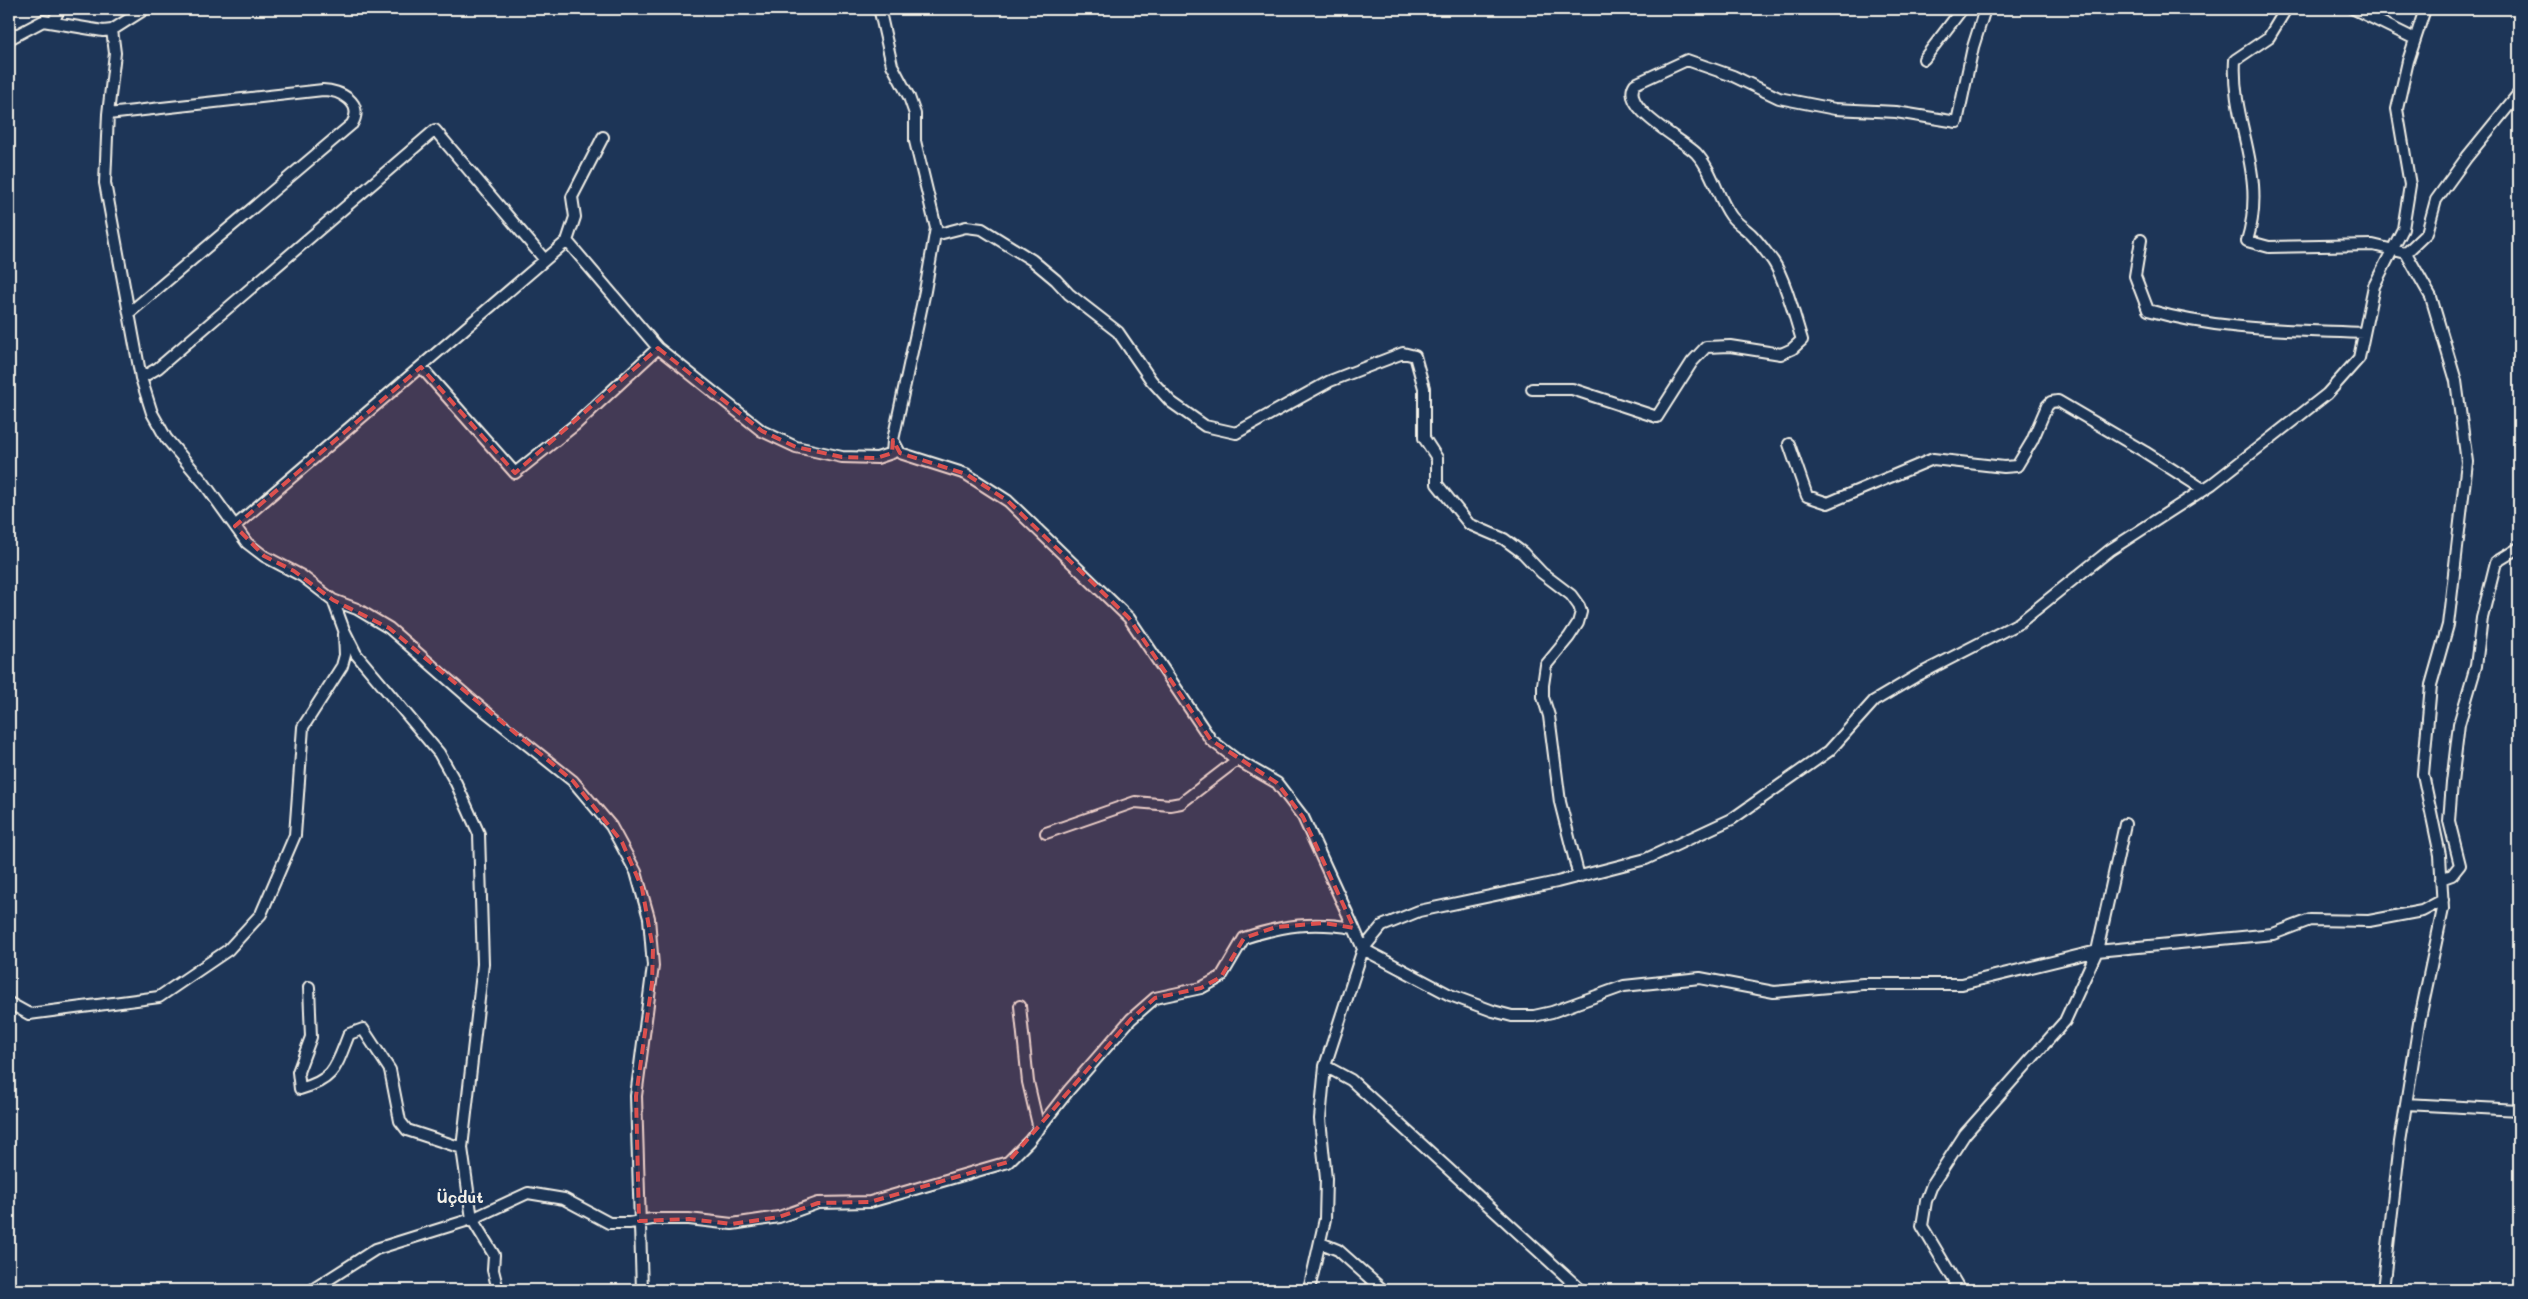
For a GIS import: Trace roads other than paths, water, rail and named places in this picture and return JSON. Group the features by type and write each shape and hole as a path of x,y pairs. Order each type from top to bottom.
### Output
{"street":[{"path":"54,21 59,9"},
{"path":"9,39 43,21 54,21 103,31 112,30 144,9"},
{"path":"567,241 658,348 762,431 796,447 842,457 877,458 892,453 893,440 925,291 936,228 915,141 915,114 909,97 892,65 880,12 877,9"},
{"path":"1924,59 1962,9"},
{"path":"1532,389 1572,390 1657,416 1692,362 1706,347 1730,346 1781,354 1792,349 1802,340 1774,263 1751,233 1731,217 1714,181 1696,153 1656,124 1636,104 1631,96 1635,84 1687,60 1733,76 1779,98 1835,109 1896,112 1956,122 1973,47 1985,9"},
{"path":"2286,9 2269,37 2235,60 2234,85 2254,178 2253,220 2247,241 2269,247 2373,245 2406,253 2431,297 2445,344 2456,382 2467,462 2448,625 2431,685 2423,774 2440,856 2443,908 2419,1022 2406,1104 2383,1290"},
{"path":"2354,9 2415,39"},
{"path":"1309,1290 1321,1243 1326,1198 1320,1119 1325,1066 1363,949 1382,926 1419,911 1579,877 1646,859 1732,819 1829,751 1874,701 1918,675 2019,623 2110,550 2203,489 2327,394 2359,358 2374,286 2403,229 2410,185 2397,109 2415,39 2425,9"},
{"path":"112,30 115,53 108,114 105,183 146,398 159,427 256,550 294,571 334,600 357,609 389,628 475,703 573,781 600,810 629,857 646,903 653,949 652,983 636,1096 642,1290"},
{"path":"108,114 323,90 344,94 353,104 356,111 352,124 129,313"},
{"path":"2406,253 2427,233 2436,200 2467,157 2519,93"},
{"path":"142,378 158,368 435,130 545,260"},
{"path":"236,526 567,241 575,217 572,197 603,137"},
{"path":"935,235 966,227 982,229 1032,260 1056,280 1069,294 1118,332 1151,380 1171,402 1205,426 1220,430 1236,433 1330,381 1403,353 1415,356 1424,388 1424,438 1436,458 1437,484 1469,524 1490,531 1510,544 1542,573 1571,595 1580,606 1581,612 1578,623 1546,665 1543,685 1543,697 1550,716 1560,802 1579,877"},
{"path":"2141,240 2135,276 2148,310 2184,321 2246,328 2364,333"},
{"path":"421,367 515,473 575,425 658,348"},
{"path":"1789,444 1807,496 1828,503 1933,459 2004,467 2017,466 2032,441 2046,406 2051,402 2058,401 2145,452 2203,489"},
{"path":"893,440 900,452 966,474 1008,501 1129,618 1211,740 1237,760 1277,783 1303,817 1363,949 1470,1004 1512,1016 1534,1016 1552,1012 1608,990 1639,983 1700,978 1774,992 1863,984 1962,984 2097,951 2273,934 2310,920 2369,921 2422,911 2443,900"},
{"path":"2442,879 2452,875 2460,865 2449,821 2459,724 2476,666 2482,618 2496,562 2519,548"},
{"path":"334,600 344,630 356,654 439,753 456,783 479,834 483,964 462,1148 472,1219 494,1255 498,1290"},
{"path":"9,1003 29,1014 159,997 228,950 261,914 295,835 303,727 342,666 345,655 344,630"},
{"path":"1046,833 1135,802 1170,805 1180,803 1237,760"},
{"path":"1960,1290 1922,1226 1926,1201 1932,1185 1965,1134 2065,1021 2097,951 2125,824"},
{"path":"312,1290 376,1249 472,1219 528,1193 564,1199 609,1223 652,1219 689,1219 732,1224 779,1217 818,1203 870,1202 1008,1162 1039,1129 1069,1090 1131,1019 1155,998 1201,988 1221,977 1244,938 1276,927 1324,923 1354,928"},
{"path":"309,987 311,1037 298,1072 300,1089 319,1084 335,1068 349,1034 363,1029 390,1070 400,1121 407,1130 462,1148"},
{"path":"1020,1006 1028,1082 1039,1129"},
{"path":"1325,1066 1351,1080 1581,1290"},
{"path":"2406,1104 2519,1110"},
{"path":"1321,1243 1338,1250 1383,1290"}],"district":[{"name":"Üçdut","path":"460,1197"}]}
